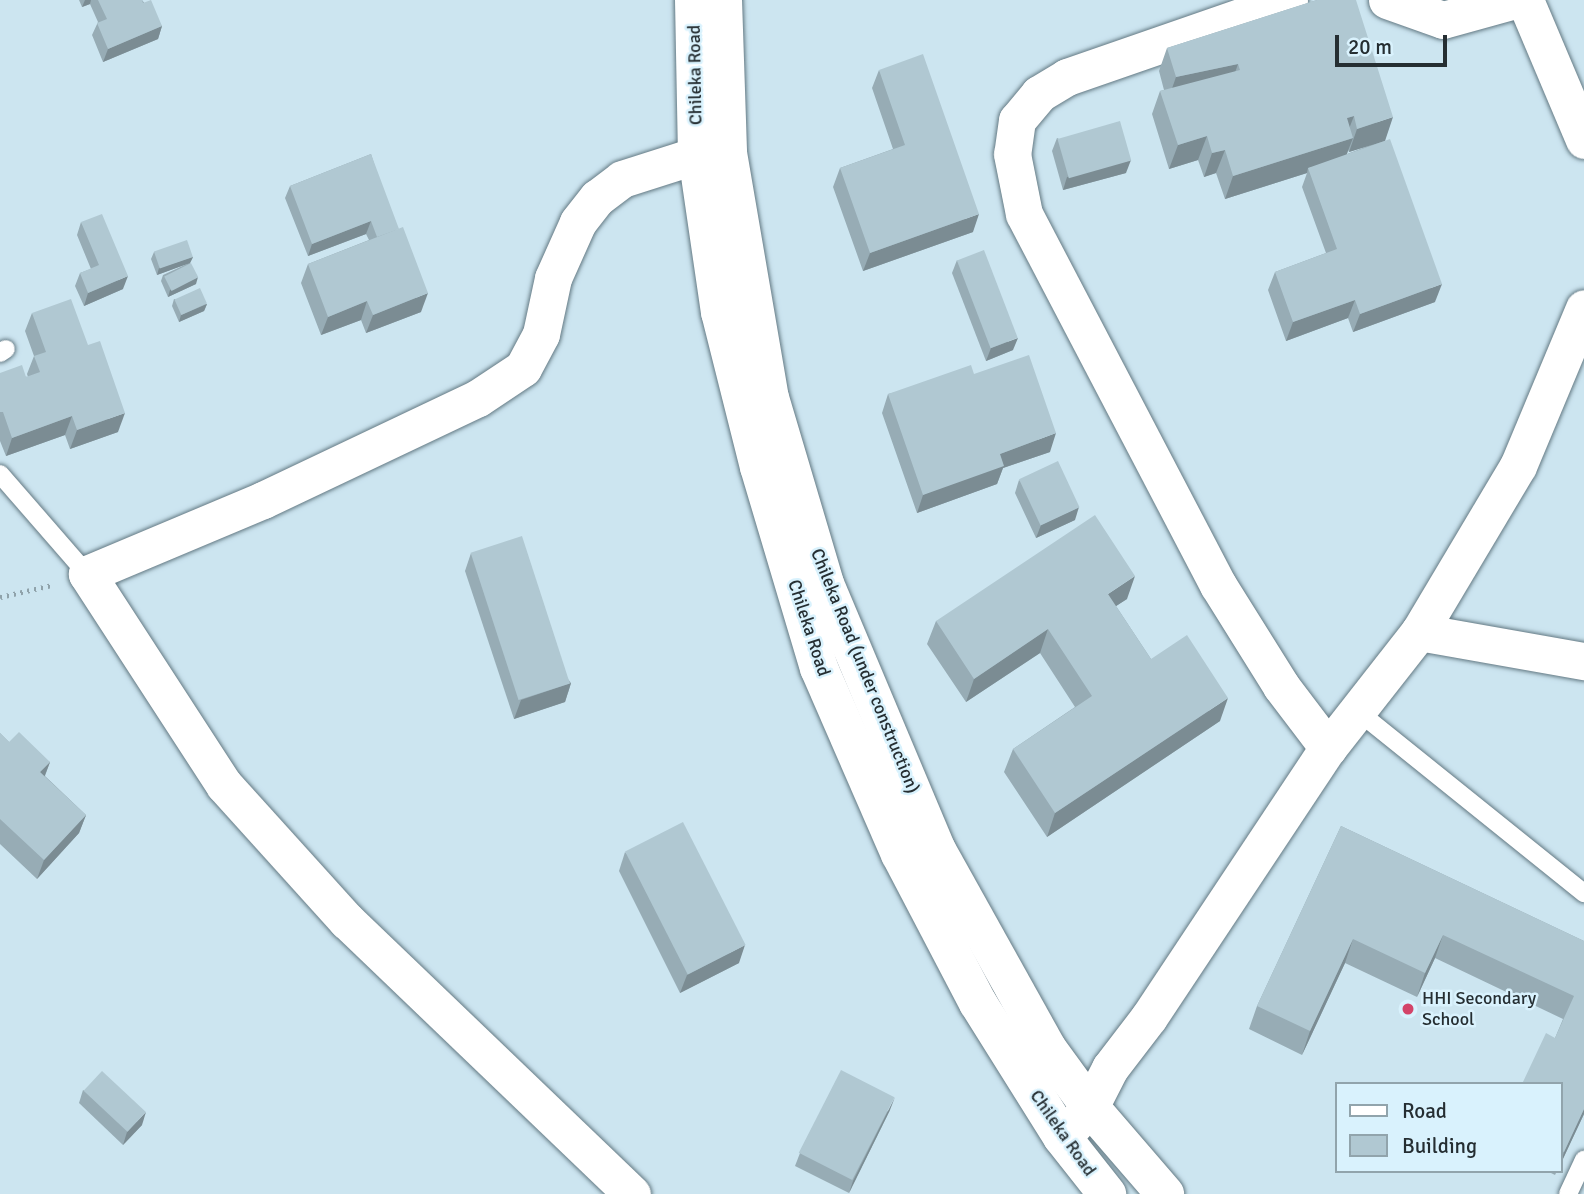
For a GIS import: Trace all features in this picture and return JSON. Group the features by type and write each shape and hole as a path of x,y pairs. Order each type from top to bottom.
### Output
{"highway":[{"name":"Chileka Road","path":"694,0 697,155 720,312 759,467 819,668 900,854 978,1003 1062,1138 1107,1194"},
{"name":"Chileka Road (under construction)","path":"723,0 728,153 769,398 825,584 937,850 1047,1048 1090,1107 1165,1194"}],"street":[{"path":"1289,0 1066,77 1038,94 1017,120 1012,154 1024,214 1212,573 1280,686 1328,748"},
{"path":"1387,0 1443,20 1515,0"},
{"path":"1525,0 1584,140"},
{"path":"632,1194 347,921 224,785 87,574 263,500 478,398 523,368 541,334 553,278 578,222 597,198 622,179 697,155"},
{"path":"1062,1138 1090,1107 1110,1068 1149,1017 1355,709 1419,632 1518,466 1584,308"},
{"path":"1419,632 1584,661"}],"lane":[{"path":"0,474 87,574"},
{"path":"1355,709 1584,893"},
{"path":"1568,1194 1584,1159"}],"path":[{"path":"0,597 20,595 87,574"}],"building":[{"path":"98,0 142,0 143,3 151,0 162,26 108,49 97,23 107,19"},
{"path":"1317,0 1356,0 1393,117 1357,129 1354,116 1347,118 1353,138 1233,176 1225,150 1212,153 1207,136 1178,145 1160,91 1240,70 1238,64 1176,77 1167,48"},
{"path":"923,54 979,214 870,253 840,168 905,145 879,70"},
{"path":"1120,121 1131,160 1069,178 1058,139"},
{"path":"1390,139 1442,284 1360,314 1355,300 1293,322 1275,272 1337,249 1308,168"},
{"path":"371,154 399,229 377,237 371,221 312,244 290,186"},
{"path":"102,214 128,276 88,293 80,273 99,265 81,222"},
{"path":"403,227 428,293 373,315 367,301 328,317 308,264"},
{"path":"187,240 193,257 160,268 154,251"},
{"path":"984,250 1018,338 991,348 957,260"},
{"path":"191,263 198,277 172,291 164,277"},
{"path":"200,288 207,304 181,315 174,299"},
{"path":"71,299 88,345 100,341 125,413 77,430 72,416 12,438 3,412 0,412 0,373 22,365 26,377 40,372 34,356 46,352 32,313"},
{"path":"1029,355 1056,433 1000,454 1004,466 923,495 888,394 971,365 974,374"},
{"path":"1058,461 1080,507 1041,525 1019,479"},
{"path":"1095,515 1135,576 1108,594 1151,659 1187,635 1228,698 1055,813 1013,749 1092,696 1048,629 974,679 936,621"},
{"path":"522,536 570,683 519,700 471,553"},
{"path":"19,732 50,762 40,772 86,815 44,860 0,819 0,733 9,742"},
{"path":"683,822 746,945 688,974 625,852"},
{"path":"1341,826 1584,941 1584,1109 1563,1152 1563,1082 1523,1082 1546,1033 1555,1038 1574,996 1443,935 1425,973 1353,939 1310,1031 1257,1006"},
{"path":"841,1070 894,1097 852,1180 799,1153"},
{"path":"102,1071 146,1112 127,1132 84,1091"}],"place":[{"name":"HHI Secondary School","path":"1408,1009"}]}
